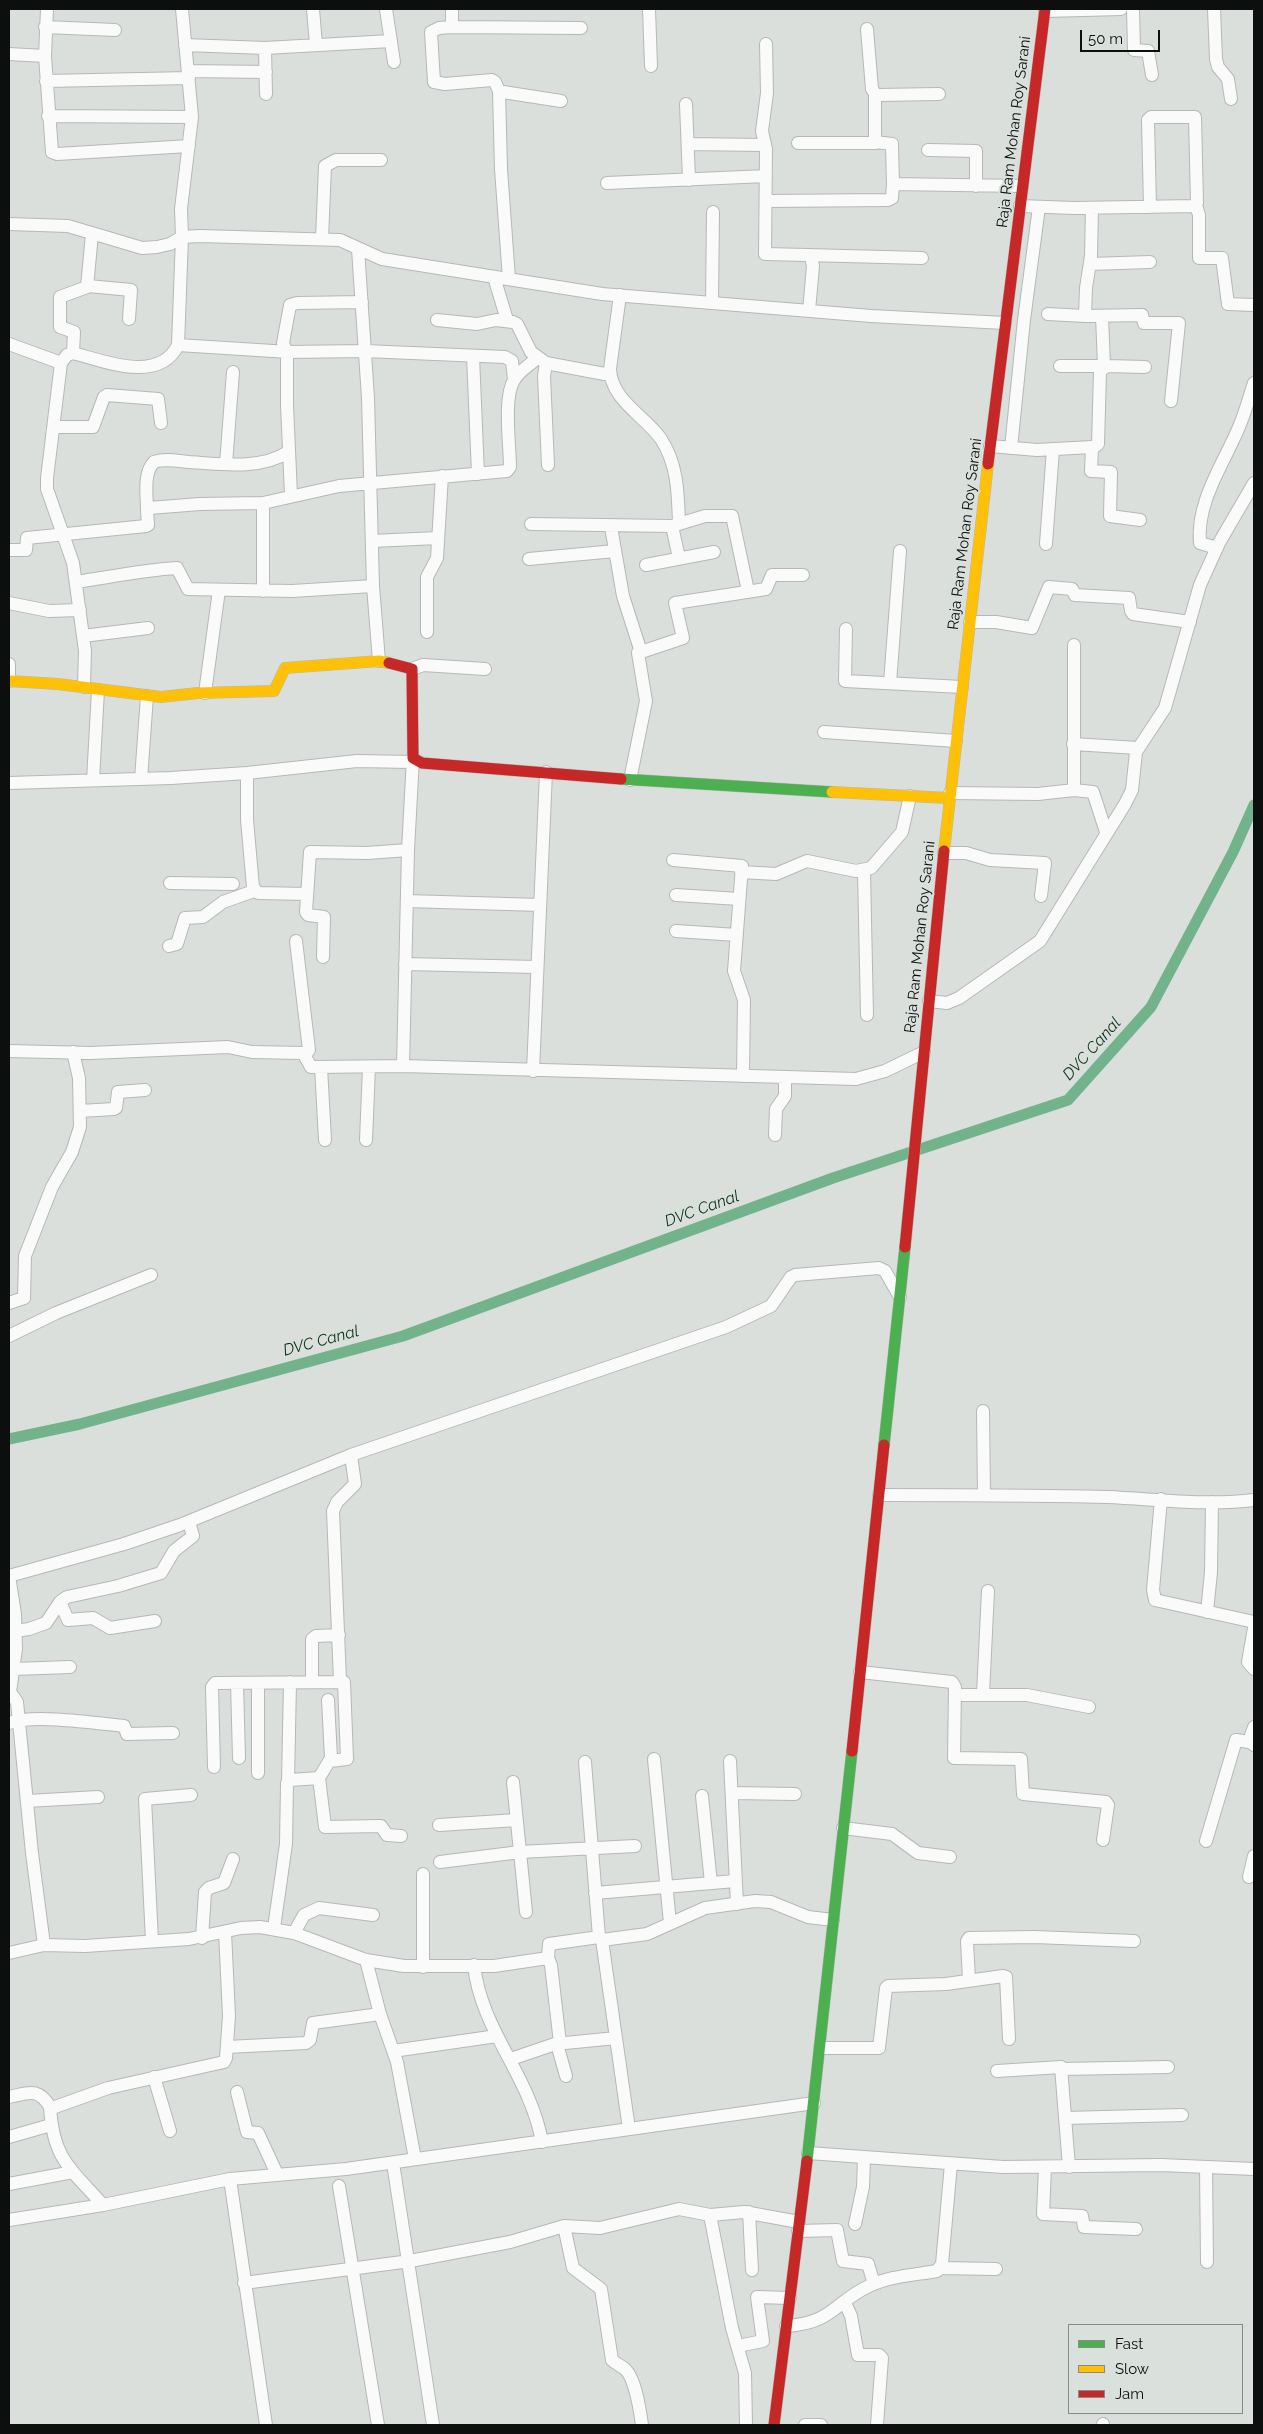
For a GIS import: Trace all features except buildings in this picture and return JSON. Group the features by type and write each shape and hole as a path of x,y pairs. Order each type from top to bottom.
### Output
{"street":[{"path":"47,9 45,56 50,146 52,152 57,154 189,146"},
{"path":"84,687 83,636 76,582 64,534 47,489 61,364 67,355 73,353 131,367 144,368 169,358 178,345 182,237 180,209 192,117 182,9"},
{"path":"313,9 316,45"},
{"path":"386,9 394,62"},
{"path":"452,9 452,28"},
{"path":"649,9 651,66"},
{"path":"1045,10 1121,9"},
{"path":"1133,9 1134,50 1148,51 1152,75"},
{"path":"1214,9 1216,58 1218,67 1228,79 1231,100"},
{"name":"Raja Ram Mohan Roy Sarani","path":"774,2425 814,2103 834,1920 906,1242 949,796 1004,323 1045,10"},
{"path":"45,27 115,30"},
{"path":"509,279 501,169 499,91 492,80 445,84 434,82 432,32 439,28 581,28"},
{"path":"868,29 872,89 876,95 876,143"},
{"path":"185,45 265,48 391,41"},
{"path":"766,44 766,93 762,131 765,145 766,176 765,254 922,258"},
{"path":"265,48 266,94"},
{"path":"9,54 45,56"},
{"path":"46,81 266,72"},
{"path":"499,91 511,95 561,101"},
{"path":"876,95 939,94"},
{"path":"686,104 690,180"},
{"path":"48,116 192,117"},
{"path":"1150,207 1148,120 1151,117 1195,116 1196,205 1199,215 1199,258 1222,258 1228,304 1254,305"},
{"path":"766,202 888,200 892,198 892,144 798,143"},
{"path":"688,144 765,145"},
{"path":"928,150 976,151 976,186"},
{"path":"322,240 325,166 336,160 381,160"},
{"path":"607,183 766,176"},
{"path":"893,184 1022,186"},
{"path":"1020,206 1092,208 1196,205"},
{"path":"1011,448 1024,320 1039,207"},
{"path":"1085,316 1086,288 1090,264 1092,208"},
{"path":"712,302 713,212"},
{"path":"9,224 68,226 142,248 170,244 182,237 200,236 340,240 382,259 620,295 809,311 1004,323"},
{"path":"88,286 92,234"},
{"path":"358,249 365,351 373,586 378,661"},
{"path":"807,255 813,260 809,311"},
{"path":"1090,264 1150,262"},
{"path":"494,277 507,320"},
{"path":"73,353 74,332 60,327 60,297 88,286 131,290 129,319"},
{"path":"620,295 610,375 630,408 654,430 668,451 678,485 676,525 679,558"},
{"path":"291,495 288,452 287,352 283,343 290,305 297,303 362,302"},
{"path":"1048,314 1085,316 1142,315 1144,323 1179,323 1171,401"},
{"path":"1102,316 1105,366 1099,374 1098,444 1094,448 1091,471 1111,472 1110,516 1140,520"},
{"path":"437,320 477,324 507,320 517,324 528,348 542,360 610,375"},
{"path":"9,344 61,364"},
{"path":"147,510 200,504 263,503 331,487 507,471 510,467 509,393 514,380 513,365 510,358 365,351 287,352 178,345"},
{"path":"473,356 478,474"},
{"path":"514,380 542,360"},
{"path":"542,360 548,465"},
{"path":"1060,366 1145,367"},
{"path":"226,464 233,372"},
{"path":"1216,548 1200,543 1200,525 1218,469 1240,426 1254,383"},
{"path":"54,427 92,427 107,395 159,400 160,423"},
{"path":"990,446 1053,449 1094,448"},
{"path":"1046,544 1053,449"},
{"path":"9,550 26,550 27,538 146,526 148,524 147,479 149,470 154,462 164,460 226,464 259,462 288,452"},
{"path":"427,632 428,576 430,569 436,563 442,476"},
{"path":"929,1002 946,1003 959,998 1036,946 1132,790 1138,748 1165,708 1200,585 1216,548 1254,483"},
{"path":"263,503 263,591"},
{"path":"531,524 611,527 676,525 706,516 732,516 748,591"},
{"path":"611,527 627,612 641,652"},
{"path":"372,541 438,538"},
{"path":"529,559 615,551"},
{"path":"890,684 900,551"},
{"path":"646,565 714,552"},
{"path":"76,582 136,574 151,570 177,568 188,589 263,591 373,586"},
{"path":"630,780 646,701 638,654 684,638 674,604 768,588 770,576 772,575 803,575"},
{"path":"970,622 996,622 1032,628 1049,587 1072,589 1075,595 1130,598 1131,612 1133,614 1190,622"},
{"path":"205,693 219,590"},
{"path":"9,603 49,611 80,610"},
{"path":"83,636 148,628"},
{"path":"846,630 845,681 962,687"},
{"path":"1074,645 1074,790"},
{"path":"9,664 9,681 39,682 146,696 276,691 285,668 378,661 408,666 412,670 413,760 408,850 403,1066"},
{"path":"412,670 423,665 485,669"},
{"path":"93,780 98,690"},
{"path":"141,779 146,696"},
{"path":"824,732 956,741"},
{"path":"1073,744 1138,748"},
{"path":"9,783 141,779 247,773 357,761 413,760 422,763 630,780 910,796 1038,794 1074,790 1093,792 1106,832"},
{"path":"533,1072 546,772"},
{"path":"247,773 248,832 254,891"},
{"path":"741,872 776,874 807,861 864,871 876,864 902,832 910,796"},
{"path":"323,957 324,918 307,914 311,851 367,853 408,850"},
{"path":"944,853 966,853 990,860 1045,864 1041,896"},
{"path":"673,860 740,864 740,900 734,971 744,1000 743,1076"},
{"path":"864,871 867,1015"},
{"path":"170,883 233,884"},
{"path":"169,946 177,944 186,918 203,917 223,902 254,891 258,893 307,894"},
{"path":"676,895 740,900"},
{"path":"407,901 540,905"},
{"path":"676,931 737,935"},
{"path":"296,941 309,1050 305,1055"},
{"path":"405,964 538,967"},
{"path":"9,1051 73,1052 228,1047 252,1052 303,1053 311,1067 403,1066 533,1072 856,1079 871,1076 923,1058"},
{"path":"9,1303 24,1298 25,1256 52,1187 72,1152 80,1127 78,1078 73,1052"},
{"path":"366,1140 369,1066"},
{"path":"321,1067 325,1140"},
{"path":"774,1134 776,1109 785,1096 785,1078"},
{"path":"80,1111 115,1108 118,1092 145,1090"},
{"path":"44,1944 32,1862 27,1801 14,1721 16,1700 10,1694 14,1669 9,1576 124,1544 189,1522 351,1454 726,1327 771,1306 791,1277 795,1275 880,1268 885,1271 900,1297"},
{"path":"9,1336 56,1313 151,1275"},
{"path":"983,1411 984,1495"},
{"path":"340,1681 340,1635 334,1511 337,1502 355,1484 351,1454"},
{"path":"879,1494 1161,1499 1212,1502 1254,1500"},
{"path":"1161,1499 1153,1595 1159,1602 1254,1622"},
{"path":"1207,1612 1212,1554 1212,1502"},
{"path":"12,1632 46,1623 60,1602 67,1597 118,1586 161,1573 174,1551 193,1536 189,1522"},
{"path":"983,1694 988,1591"},
{"path":"60,1602 68,1620 93,1618 107,1628 155,1621"},
{"path":"1254,1628 1248,1662 1254,1669"},
{"path":"312,1682 312,1638 316,1636 340,1635"},
{"path":"14,1669 70,1667"},
{"path":"860,1672 952,1682 955,1686 954,1758 1021,1759 1023,1794 1106,1802 1108,1805 1103,1840"},
{"path":"214,1767 212,1687 215,1684 340,1681 345,1684 347,1758 330,1761"},
{"path":"274,1928 286,1844 290,1682"},
{"path":"237,1683 239,1758"},
{"path":"258,1683 258,1773"},
{"path":"955,1694 1027,1695 1089,1708"},
{"path":"328,1700 330,1761 319,1778 325,1827 381,1826 387,1835 401,1836"},
{"path":"14,1721 124,1726 127,1734 173,1733"},
{"path":"1206,1841 1236,1741 1252,1744 1254,1727"},
{"path":"654,1759 670,1923"},
{"path":"730,1761 736,1904"},
{"path":"585,1762 600,1938 629,2129"},
{"path":"288,1782 319,1778"},
{"path":"513,1782 526,1912"},
{"path":"732,1793 795,1794"},
{"path":"152,1941 149,1847 145,1799 191,1795"},
{"path":"702,1796 711,1883"},
{"path":"27,1801 98,1797"},
{"path":"439,1825 517,1820"},
{"path":"843,1828 892,1834 918,1853 950,1857"},
{"path":"440,1862 520,1852 635,1846"},
{"path":"1249,1877 1254,1856"},
{"path":"202,1938 205,1892 209,1888 224,1882 233,1859"},
{"path":"423,1874 423,1967"},
{"path":"595,1894 735,1881"},
{"path":"566,2076 558,2044 548,1944 647,1934 705,1908 755,1901 770,1902 808,1918 834,1920"},
{"path":"294,1933 304,1915 319,1908 373,1915"},
{"path":"9,1953 44,1944 85,1946 202,1938 241,1928 274,1928 294,1933 366,1960 423,1967 494,1966 548,1958"},
{"path":"50,2107 60,2106 108,2088 220,2064 226,2058 229,2000 225,1932"},
{"path":"969,1980 967,1941 969,1938 1043,1937 1134,1941"},
{"path":"366,1960 380,2014 393,2051 415,2159"},
{"path":"474,1966 478,1992 497,2036 529,2096 542,2142"},
{"path":"820,2048 879,2048 887,1987 1005,1976 1009,2039"},
{"path":"227,2047 306,2043 310,2040 314,2023 380,2014"},
{"path":"393,2051 497,2036"},
{"path":"510,2060 558,2044 616,2038"},
{"path":"997,2071 1059,2066 1062,2068 1168,2067"},
{"path":"1062,2068 1069,2167"},
{"path":"154,2077 170,2131"},
{"path":"237,2092 247,2132 258,2133 277,2174"},
{"path":"9,2097 39,2093 44,2096 50,2107 54,2141 60,2154 102,2205"},
{"path":"9,2220 102,2205 230,2179 393,2163 814,2103"},
{"path":"1065,2118 1182,2115"},
{"path":"9,2137 51,2125"},
{"path":"808,2153 950,2164 1044,2167 1161,2165 1254,2169"},
{"path":"856,2224 863,2187 864,2158"},
{"path":"393,2163 410,2261 433,2425"},
{"path":"940,2268 950,2164"},
{"path":"1044,2167 1043,2214 1082,2216 1084,2226 1136,2229"},
{"path":"1206,2167 1208,2262"},
{"path":"9,2184 73,2172"},
{"path":"230,2179 266,2425"},
{"path":"339,2186 351,2269 378,2425"},
{"path":"244,2283 410,2261 510,2242 564,2226 600,2228 679,2210 710,2215 749,2212 799,2227 837,2230 843,2261 868,2264 874,2284"},
{"path":"749,2212 752,2270"},
{"path":"710,2215 727,2307 746,2373 746,2425"},
{"path":"564,2226 572,2268 601,2288 612,2360 627,2371 637,2398 642,2425"},
{"path":"786,2326 814,2322 874,2284 884,2280 937,2271 940,2268 996,2269"},
{"path":"738,2346 764,2341 757,2297 790,2298"},
{"path":"845,2303 851,2316 858,2355 879,2355 882,2358 877,2425"},
{"path":"804,2425 820,2425"}],"waterway":[{"name":"DVC Canal","path":"9,1439 80,1424 403,1336 833,1178 1068,1100 1151,1007 1233,852 1254,805"}],"traffic: fast":[{"path":"621,779 832,792"},
{"path":"884,1445 905,1247"},
{"path":"807,2161 852,1751"}],"traffic: slow":[{"path":"944,851 988,464"},
{"path":"9,681 58,684 161,697 198,693 274,691 285,668 379,661 389,663"},
{"path":"832,792 949,798"}],"traffic: jam":[{"path":"988,464 1045,9"},
{"path":"389,663 412,669 413,758 422,763 621,779"},
{"path":"905,1247 944,851"},
{"path":"852,1751 884,1445"},
{"path":"774,2425 807,2161"}]}
